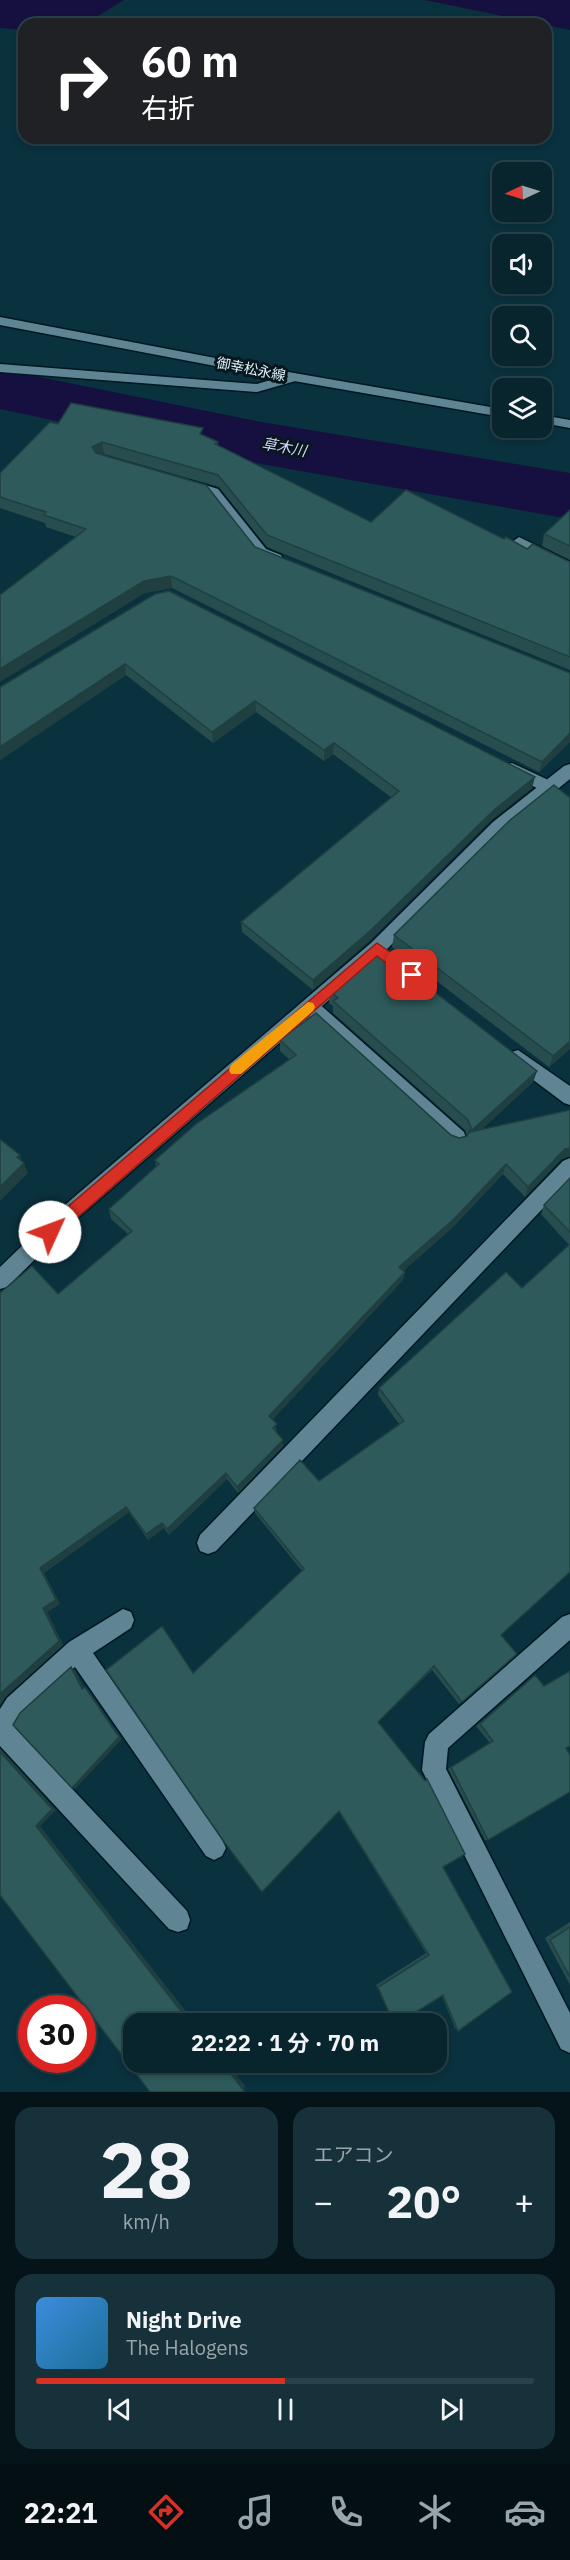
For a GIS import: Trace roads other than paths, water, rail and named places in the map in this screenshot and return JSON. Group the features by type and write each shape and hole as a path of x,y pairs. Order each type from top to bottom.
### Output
{"street":[{"name":"御幸松永線","path":"0,321 294,377 492,411"},
{"path":"0,368 257,388 294,377"},
{"path":"552,421 570,424"},
{"path":"180,482 213,492 261,553 294,566"},
{"path":"519,542 570,568"},
{"path":"498,761 551,788"},
{"path":"0,1280 66,1216 377,948 499,827 551,788 570,770"},
{"path":"377,948 395,962"},
{"path":"310,1006 457,1137"},
{"path":"506,1048 570,1097"},
{"path":"208,1543 570,1167"},
{"path":"123,1620 77,1650 15,1706 0,1730 178,1920"},
{"path":"570,1625 437,1742 434,1770 570,2040"},
{"path":"77,1650 214,1848"}],"waterway":[{"name":"草木川","path":"0,389 261,443 570,496"}]}
